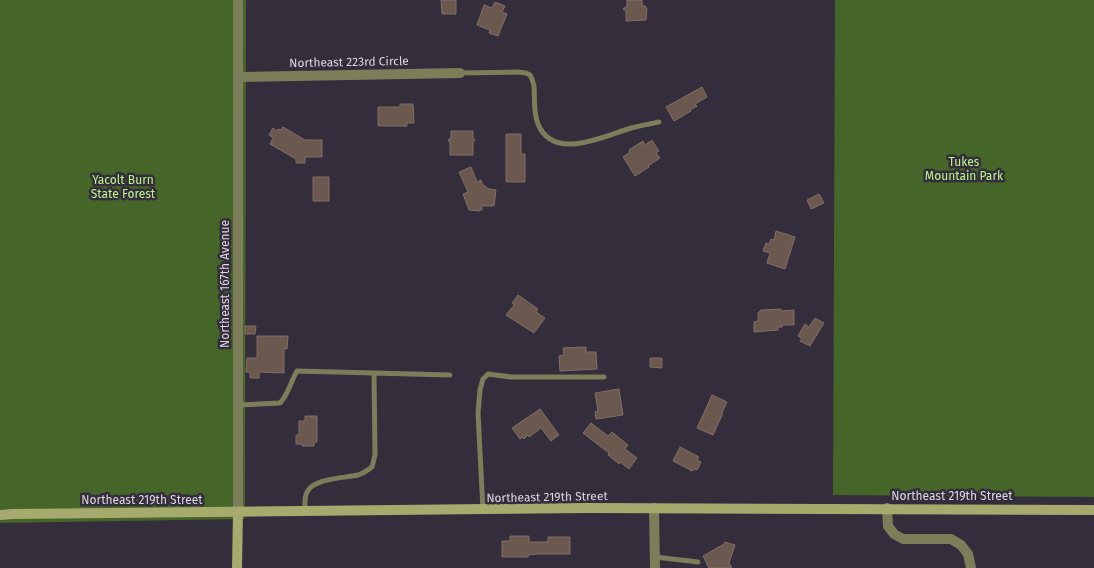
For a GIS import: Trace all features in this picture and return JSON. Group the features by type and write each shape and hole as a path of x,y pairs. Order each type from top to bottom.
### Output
{"street":[{"name":"Northeast 167th Avenue","path":"238,0 238,568"},
{"name":"Northeast 223rd Circle","path":"238,77 460,73"},
{"name":"Northeast 219th Street","path":"0,515 97,512 654,508 1094,510"},
{"path":"654,508 655,568"},
{"path":"887,508 888,526 894,534 903,539 951,539 961,545 968,554 971,568"}],"lane":[{"path":"460,73 526,72 530,74 534,85 534,109 537,123 550,139 560,144 590,142 659,122"},
{"path":"238,405 280,402 285,398 291,380 297,371 450,376"},
{"path":"305,512 306,494 313,485 360,474 372,467 375,455 374,373"},
{"path":"483,510 478,413 482,379 488,374 511,377 604,377"},
{"path":"655,557 698,562"}],"green space":[{"name":"Yacolt Burn State Forest","path":"0,0 246,0 245,519 0,523"},
{"name":"Tukes Mountain Park","path":"835,0 1094,0 1094,497 833,495"}],"building":[{"path":"441,0 456,0 456,14 442,14"},
{"path":"627,0 642,0 642,6 645,6 647,9 646,20 626,21 626,11 623,9 627,6"},
{"path":"495,2 505,6 502,12 507,14 498,36 489,33 490,30 477,25 484,5 492,8"},
{"path":"702,87 707,97 695,104 697,106 691,111 674,121 666,107"},
{"path":"400,104 413,104 414,123 407,123 407,126 378,126 378,107 400,107"},
{"path":"283,127 305,140 322,140 322,157 305,157 305,163 296,163 296,159 270,144 273,138 269,135 273,128 277,131"},
{"path":"451,131 473,131 473,138 475,140 473,142 473,155 450,155 450,143 448,140 451,138"},
{"path":"506,134 521,134 521,154 525,154 525,182 506,182"},
{"path":"652,140 659,151 656,153 660,158 635,176 623,157 630,152 629,150 643,141 645,145"},
{"path":"471,167 477,182 481,180 482,184 489,189 496,190 494,206 482,206 480,211 469,210 463,194 468,192 459,172"},
{"path":"313,177 329,177 329,201 313,201"},
{"path":"819,194 824,203 811,209 807,200"},
{"path":"776,231 795,237 785,269 767,263 770,253 763,251 766,243 769,244 771,239 774,240"},
{"path":"518,295 538,309 536,312 545,318 534,333 506,315 514,305 512,303"},
{"path":"781,309 782,311 794,310 794,325 782,325 782,327 778,327 778,330 754,332 754,322 758,321 758,313 761,310"},
{"path":"815,318 824,323 810,346 800,341 802,338 798,336 805,324 809,327"},
{"path":"245,326 256,326 255,334 245,334"},
{"path":"257,336 288,336 287,349 284,349 284,373 259,372 259,378 250,378 250,372 246,372 247,358 257,358"},
{"path":"586,347 586,352 596,352 597,369 560,371 559,356 564,355 563,348"},
{"path":"650,358 662,358 662,368 650,367"},
{"path":"619,389 623,415 596,419 595,412 598,411 595,393"},
{"path":"712,395 727,402 713,435 697,428"},
{"path":"540,409 559,435 551,441 541,428 529,437 528,435 524,439 523,437 520,439 512,428"},
{"path":"305,416 317,416 317,442 314,442 314,446 296,444 296,435 299,435 299,421 305,421"},
{"path":"591,423 608,436 612,432 628,445 625,449 637,458 629,469 620,462 619,464 608,455 609,453 583,433"},
{"path":"680,447 699,457 697,460 701,462 697,470 694,469 692,471 673,461"},
{"path":"510,536 529,536 529,542 548,542 548,537 570,537 570,554 502,557 502,541 510,541"},
{"path":"725,542 735,545 729,563 732,568 709,568 703,556"}]}
